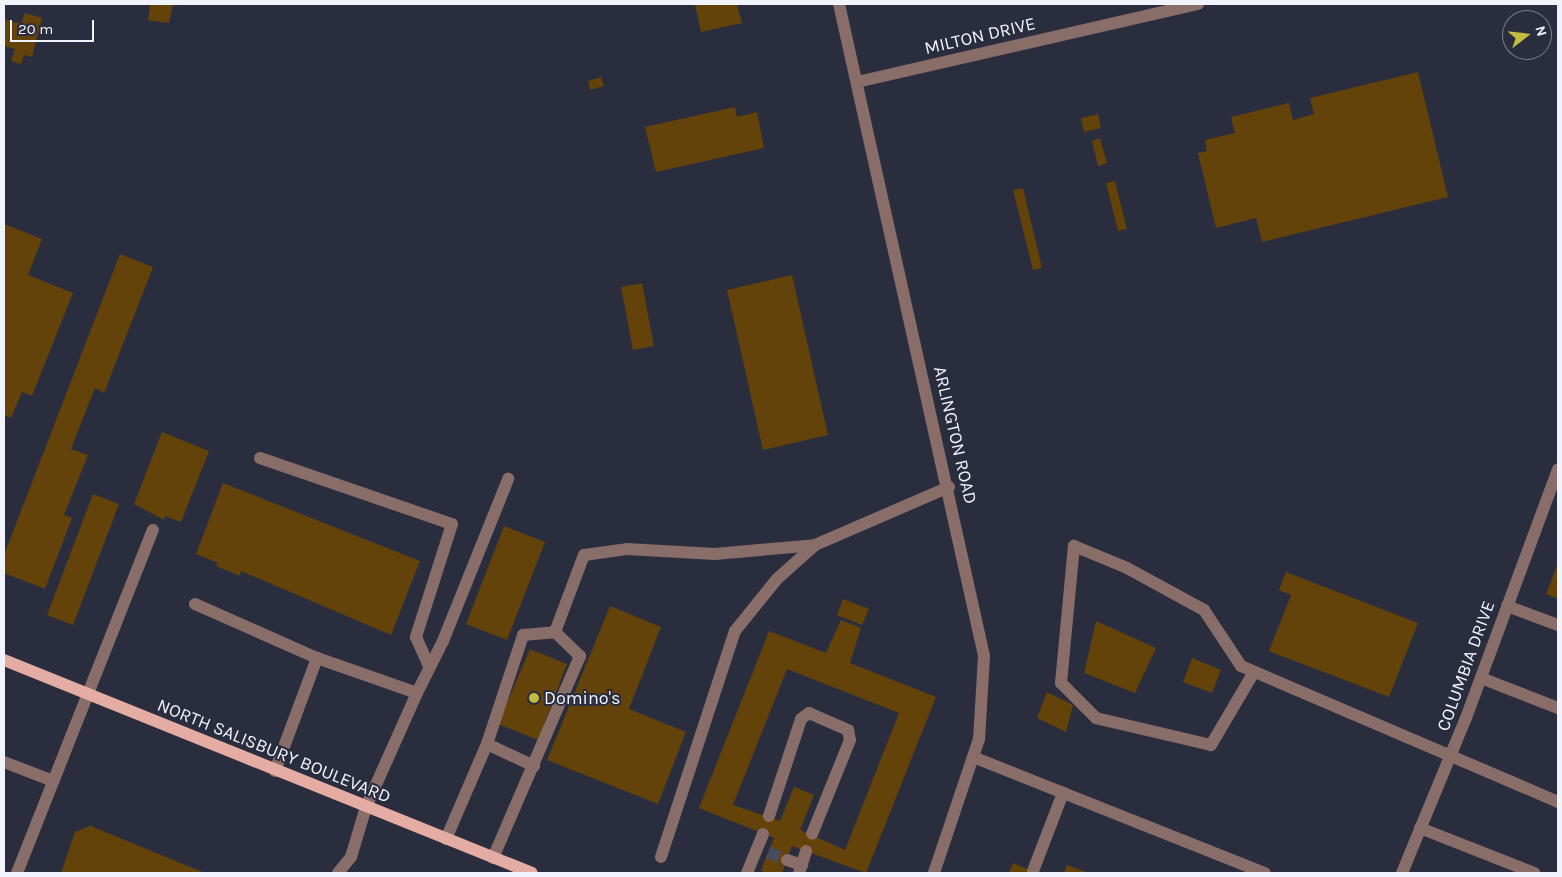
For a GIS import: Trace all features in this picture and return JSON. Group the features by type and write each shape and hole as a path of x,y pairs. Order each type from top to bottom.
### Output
{"main road":[{"name":"NORTH SALISBURY BOULEVARD","path":"4,660 493,858 511,869 532,873"}],"street":[{"name":"ARLINGTON ROAD","path":"839,4 949,487 984,656 979,739 934,873"},
{"name":"MILTON DRIVE","path":"857,82 1198,4"},
{"path":"260,458 452,524 416,638 428,664"},
{"name":"COLUMBIA DRIVE","path":"1402,873 1450,759 1558,469"},
{"path":"338,873 351,857 366,807 428,664 443,641 508,479"},
{"path":"556,632 584,555 627,549 715,554 815,545 949,487"},
{"path":"17,873 84,694 153,530"},
{"path":"661,857 735,631 777,579 815,545"},
{"path":"1254,672 1211,745 1096,718 1061,683 1074,546 1127,568 1204,610 1241,666 1450,759 1558,802"},
{"path":"195,604 316,658 417,693"},
{"path":"1507,606 1558,625"},
{"path":"446,839 486,744 523,635 556,632"},
{"path":"493,858 580,656 556,632"},
{"path":"275,771 316,658"},
{"path":"1481,678 1558,708"},
{"path":"769,816 801,719 809,714 848,730 850,740 812,834"},
{"path":"486,744 534,766"},
{"path":"973,757 1265,873"},
{"path":"4,762 52,781"},
{"path":"1033,872 1063,793"},
{"path":"1420,828 1534,873"},
{"path":"747,873 763,850 764,834"},
{"path":"787,860 800,869 806,851"}],"building":[{"path":"150,4 173,4 169,23 148,20"},
{"path":"695,4 737,4 742,23 701,32"},
{"path":"25,13 42,18 32,57 24,55 21,64 11,61 15,49 4,46 4,19 21,24"},
{"path":"1418,72 1448,197 1262,242 1256,218 1216,228 1198,153 1207,151 1205,140 1235,133 1231,117 1289,103 1293,120 1314,114 1310,98"},
{"path":"601,77 604,86 590,90 588,81"},
{"path":"735,107 737,117 757,112 764,148 656,172 645,127"},
{"path":"1098,114 1101,128 1084,132 1081,118"},
{"path":"1100,138 1107,163 1098,166 1092,141"},
{"path":"1115,181 1127,229 1118,231 1106,183"},
{"path":"1023,188 1042,268 1033,270 1013,190"},
{"path":"4,224 42,239 28,275 73,293 32,396 22,392 11,418 4,415"},
{"path":"120,254 153,267 104,393 95,388 71,449 88,455 64,515 72,518 45,589 4,573 4,555"},
{"path":"792,275 828,435 763,450 727,290"},
{"path":"642,283 654,346 633,350 621,287"},
{"path":"162,432 209,451 181,522 165,516 164,520 134,504"},
{"path":"223,483 420,561 391,635 241,571 240,576 216,566 218,563 196,554"},
{"path":"93,494 119,504 73,625 47,615"},
{"path":"504,526 545,542 507,640 466,624"},
{"path":"1558,563 1558,599 1546,594"},
{"path":"1286,572 1418,623 1389,697 1269,651 1291,595 1279,590"},
{"path":"843,599 869,609 862,625 837,615"},
{"path":"610,606 661,627 629,709 686,732 658,804 547,760"},
{"path":"841,620 861,628 850,663 936,697 866,873 792,846 782,873 766,873 761,870 774,838 699,808 769,631 826,653","holes":["787,669 899,713 845,850 800,830 814,795 794,787 780,821 733,805"]},
{"path":"1096,621 1156,648 1135,693 1084,673"},
{"path":"530,649 567,664 538,740 498,724"},
{"path":"1192,658 1221,670 1212,693 1183,682"},
{"path":"1047,692 1073,705 1066,732 1037,718"},
{"path":"92,825 205,873 61,873 75,832"},
{"path":"1013,863 1037,873 1009,873"},
{"path":"1067,865 1089,873 1064,873"}],"tunnel":[{"path":"768,852 787,860"}],"place":[{"name":"Domino's","path":"534,698"}]}
